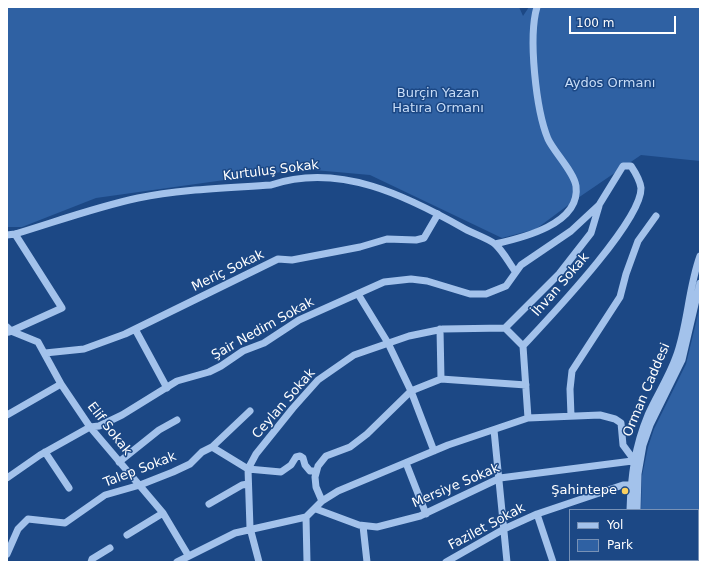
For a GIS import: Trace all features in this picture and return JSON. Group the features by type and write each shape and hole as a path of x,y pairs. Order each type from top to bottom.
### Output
{"street":[{"path":"495,244 523,238 549,228 564,214 575,200 576,185 548,139 540,104 533,58 537,7"},
{"name":"Şair Nedim Sokak","path":"7,478 45,452 90,427 99,426 122,415 178,381 209,372 243,351 264,343 299,320 384,282 411,279 427,281 470,294 486,294 506,286 513,278 515,271 521,264 571,231 599,205 623,166 631,166 637,174"},
{"name":"İhvan Sokak","path":"523,346 578,286 628,221 641,188 637,174"},
{"name":"Kurtuluş Sokak","path":"11,234 100,208 160,194 271,185 285,180 326,177 362,183 418,204 495,244 515,271"},
{"path":"528,418 523,346 505,328 560,274 591,233 599,205"},
{"name":"Meriç Sokak","path":"45,354 84,349 135,329 278,259 292,260 360,247 387,239 416,240 424,238 428,234 438,214"},
{"path":"572,416 570,389 572,371 620,297 626,274 638,241 656,216"},
{"path":"8,331 62,308 11,234"},
{"name":"Orman Caddesi","path":"630,509 637,460 637,444 648,414 676,357 683,335 700,256"},
{"name":"Orman Caddesi","path":"637,460 650,425 682,360 700,283"},
{"path":"358,294 388,343 411,391 434,451"},
{"name":"Ceylan Sokak","path":"248,469 261,448 318,380 354,355 409,336 440,329 505,328"},
{"path":"135,329 167,388"},
{"path":"440,329 441,379"},
{"name":"Elif Sokak","path":"8,331 38,342 61,384 90,427 163,513 188,555"},
{"path":"322,501 316,487 316,471 326,456 350,447 367,434 411,391 441,379 526,385"},
{"path":"7,415 61,384"},
{"name":"Talep Sokak","path":"7,554 18,529 28,519 65,523 105,496 140,485 183,468 190,464 202,452 212,447 250,411"},
{"path":"181,561 188,555 235,533 250,528 306,517 316,509 322,501 338,491 434,451 528,418 600,415 615,419 621,423 623,445 637,460"},
{"path":"119,462 159,430 177,420"},
{"path":"494,430 500,478 507,562"},
{"path":"212,447 248,469 281,472 290,465 296,457 300,456 303,458 305,465 310,470 316,471"},
{"path":"45,452 69,488"},
{"name":"Mersiye Sokak","path":"316,509 363,526 377,527 426,514 500,478 637,460"},
{"path":"406,463 426,514"},
{"path":"248,469 250,528 259,562"},
{"path":"209,504 242,485 248,484"},
{"name":"Orman Caddesi","path":"634,485 637,509"},
{"name":"Fazilet Sokak","path":"446,562 504,529 537,514 623,486 634,485"},
{"path":"128,535 163,513"},
{"path":"537,514 553,562"},
{"path":"306,517 307,562"},
{"path":"363,526 367,562"},
{"path":"91,562 92,559 110,548"}],"green space":[{"name":"Burçin Yazan Hatıra Ormanı","path":"7,7 519,7 523,16 529,7 700,7 700,161 641,155 575,200 536,229 502,238 370,175 303,169 96,198 22,227 7,227"},
{"path":"700,306 700,562 641,562 699,561 699,509 641,509 642,476 648,447 654,429 686,364"}],"place":[{"name":"Şahintepe","path":"625,491"}],"park label":[{"name":"Aydos Ormanı","path":"610,84"}]}
